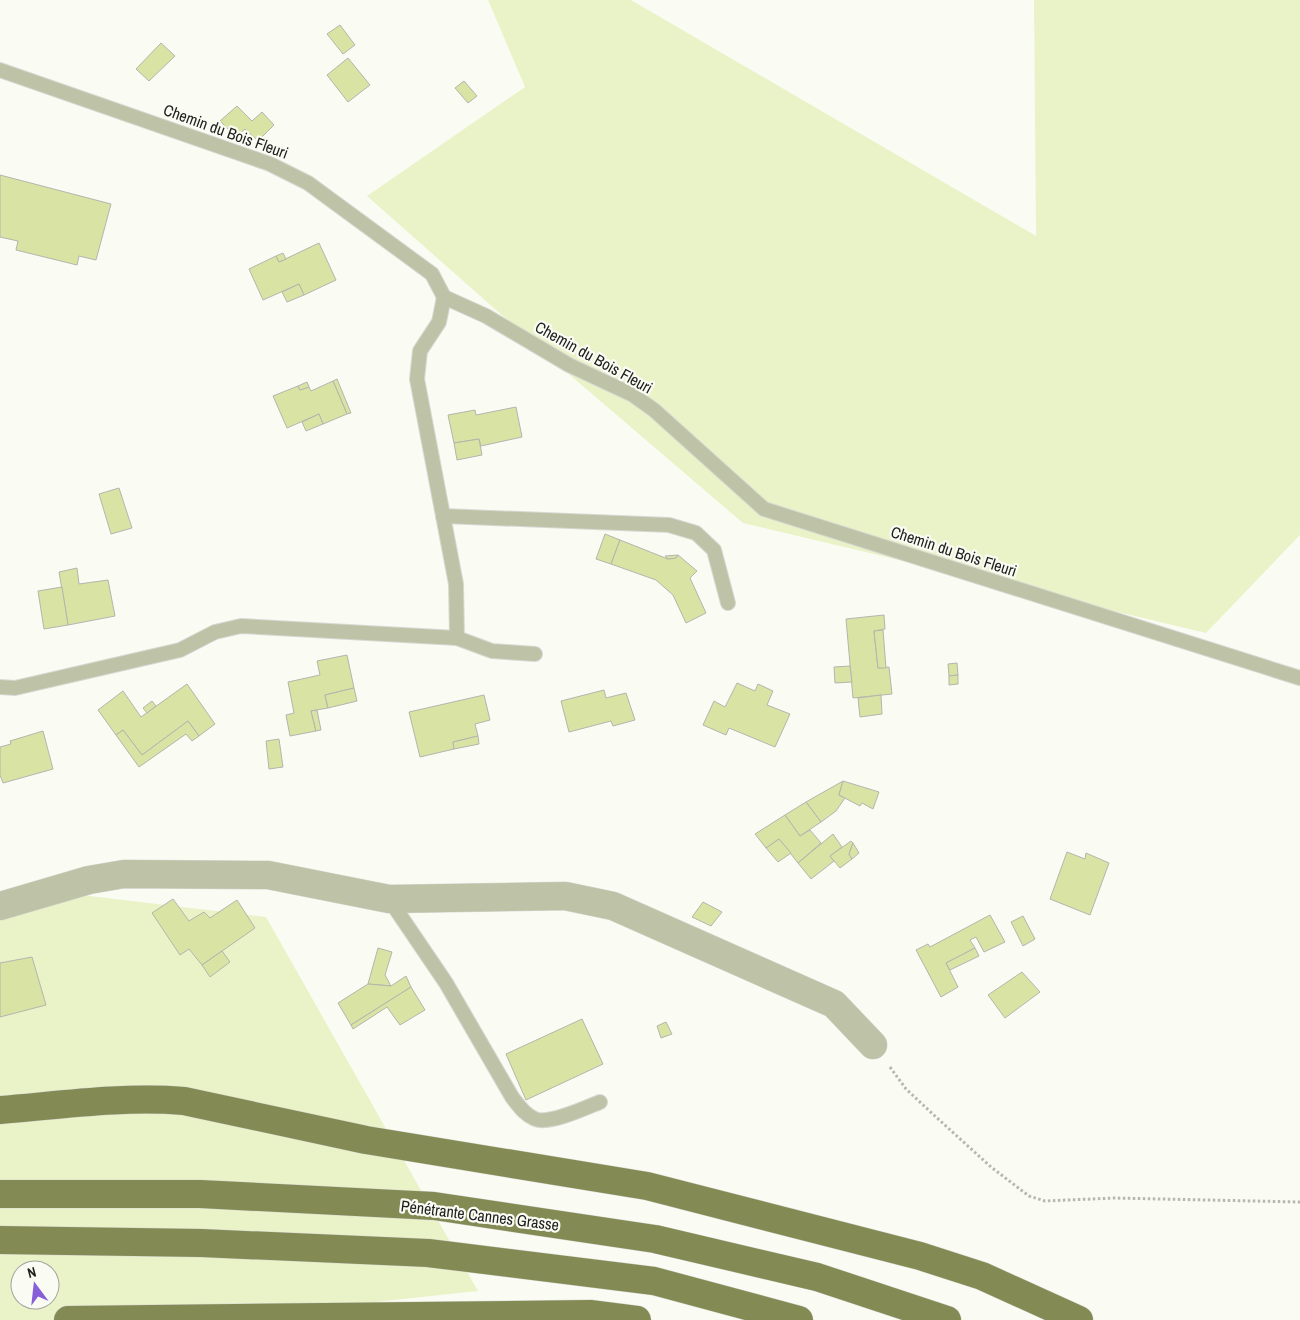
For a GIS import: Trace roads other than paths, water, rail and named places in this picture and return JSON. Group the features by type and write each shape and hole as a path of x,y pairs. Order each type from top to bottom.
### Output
{"highway":[{"path":"0,1110 120,1100 158,1099 184,1101 366,1140 647,1186 867,1241 929,1259 982,1276 1079,1320"},
{"name":"Pénétrante Cannes Grasse","path":"0,1194 200,1194 434,1206 655,1239 817,1278 947,1320"},
{"path":"0,1240 201,1243 428,1253 654,1281 799,1320"},
{"path":"68,1320 581,1314 637,1320"}],"street":[{"path":"0,906 89,880 124,874 268,875 389,898 565,896 613,906 834,1004 873,1046"}],"lane":[{"name":"Chemin du Bois Fleuri","path":"0,70 270,164 308,183 432,274 444,297 486,316 568,366 633,395 654,410 764,509 1300,678"},
{"path":"444,297 439,322 420,351 417,379 456,584 457,638"},
{"path":"443,516 669,525 696,533 714,550 728,603"},
{"path":"0,687 15,688 180,650 215,632 241,626 457,638 492,651 535,654"},
{"path":"389,898 422,944 512,1097 525,1114 537,1120 551,1120 600,1102"}]}
